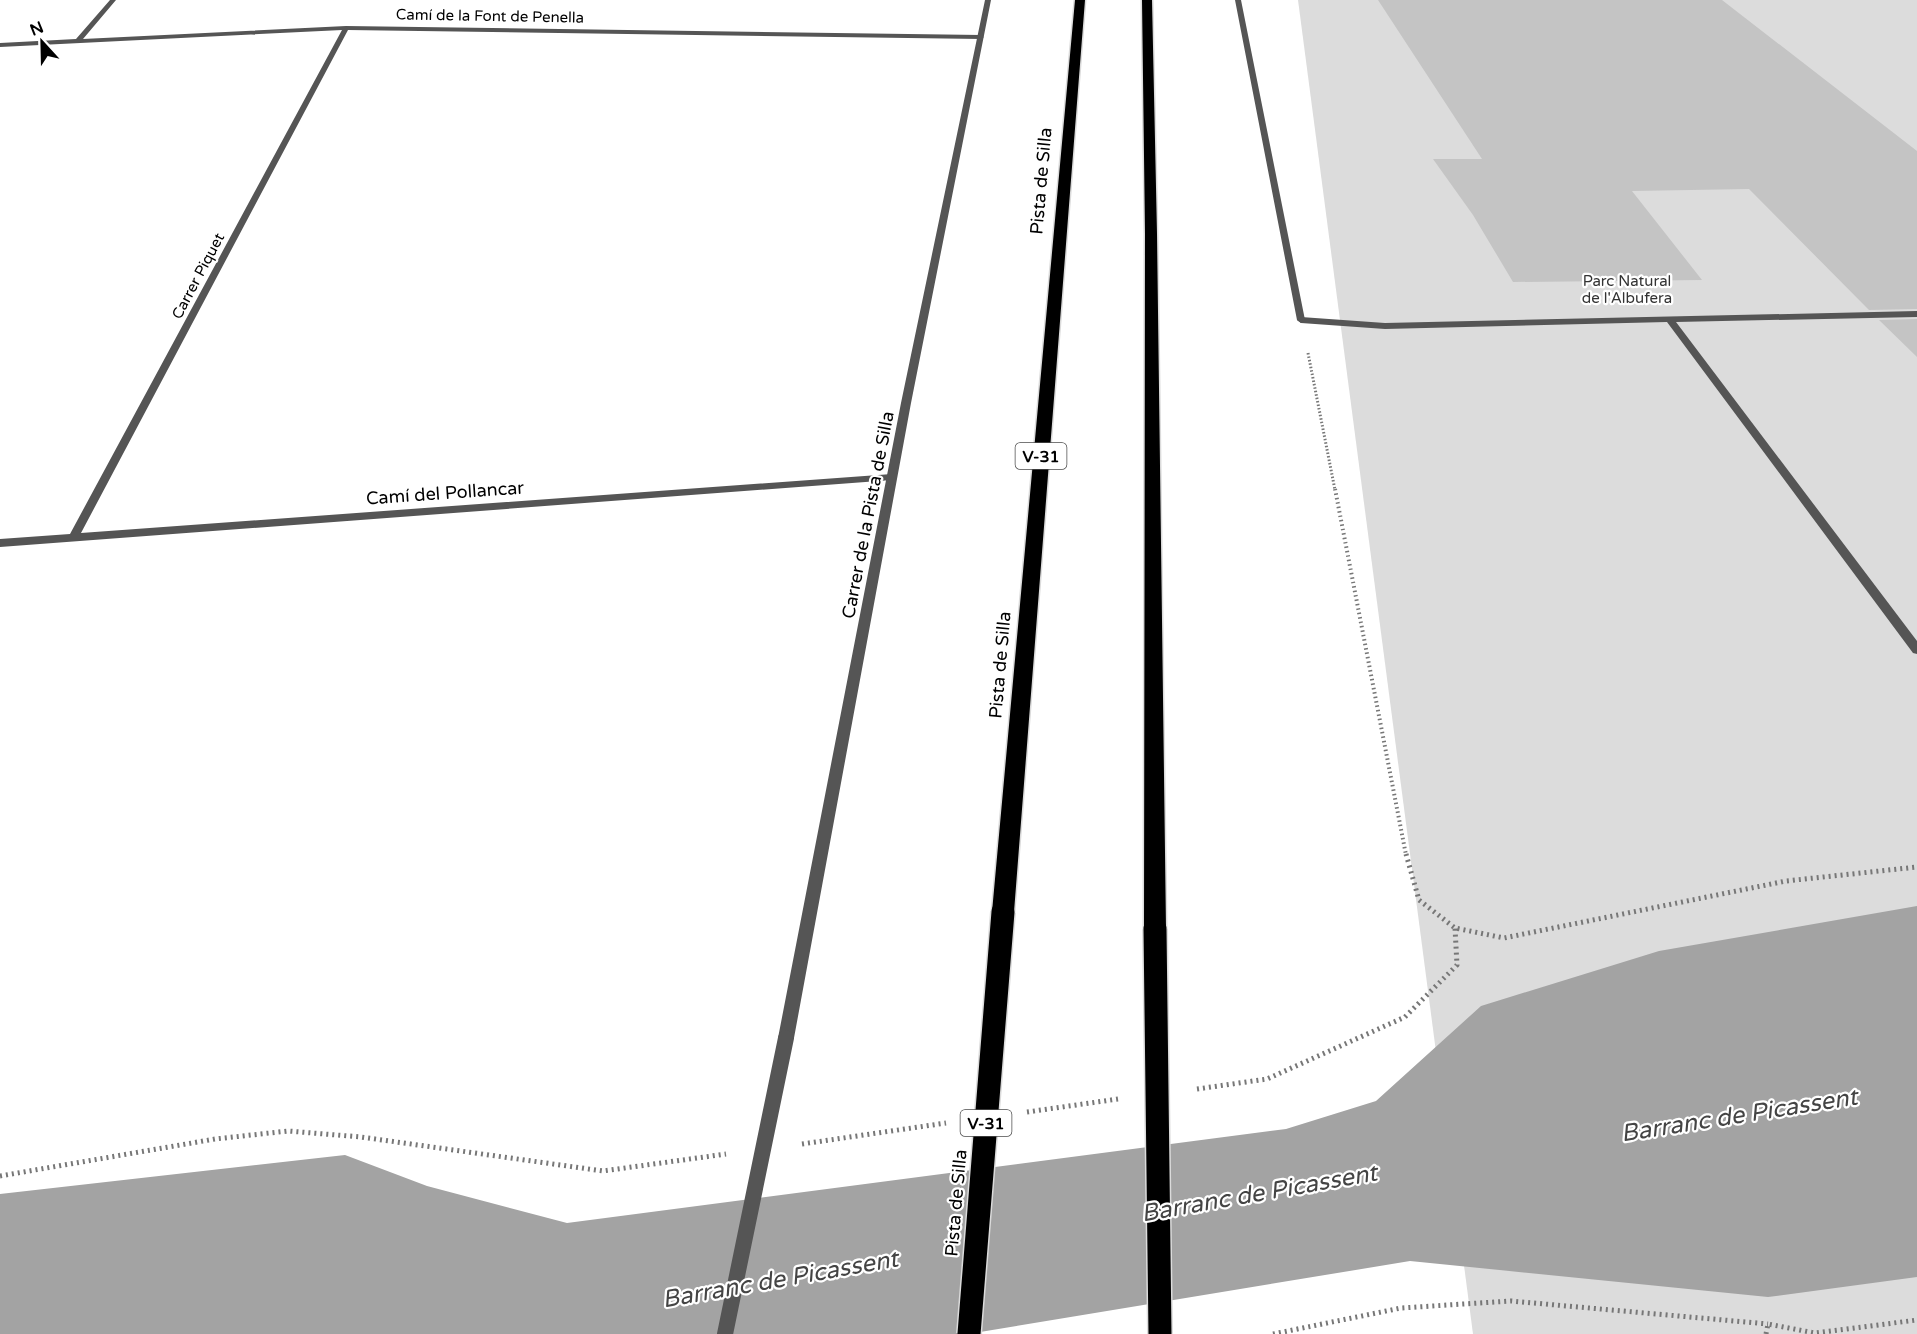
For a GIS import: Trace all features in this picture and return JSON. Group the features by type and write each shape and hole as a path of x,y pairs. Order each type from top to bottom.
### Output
{"highway":[{"name":"Pista de Silla","path":"969,1334 1080,0"},
{"path":"1146,0 1151,246 1160,1334"}],"street":[{"path":"78,41 113,0"},
{"name":"Carrer de la Pista de Silla","path":"725,1334 786,1038 892,477 988,0"},
{"path":"1238,0 1301,320 1385,326 1917,314"},
{"name":"Camí de la Font de Penella","path":"0,45 346,28 981,37"},
{"name":"Carrer Piquet","path":"74,538 346,28"},
{"path":"1670,320 1917,650"},
{"name":"Camí del Pollancar","path":"0,543 892,477"}],"path":[{"path":"1301,320 1407,860 1419,900 1455,928 1504,938 1786,881 1917,867"},
{"path":"1273,1334 1401,1308 1510,1301 1768,1324 1815,1333 1917,1320"},
{"path":"1766,1334 1768,1324"}],"green space":[{"name":"Parc Natural de l'Albufera","path":"1298,0 1917,0 1917,1334 1473,1334"}],"water":[{"name":"Barranc de Picassent","path":"1917,906 1917,1277 1768,1297 1410,1261 968,1334 0,1334 0,1194 345,1155 427,1186 567,1223 1286,1129 1376,1101 1481,1006 1659,951"}],"building":[{"path":"1378,0 1722,0 1917,151 1917,309 1869,310 1749,189 1632,191 1702,280 1513,282 1473,215 1433,159 1482,159"},
{"path":"1917,319 1917,357 1879,320"}]}
